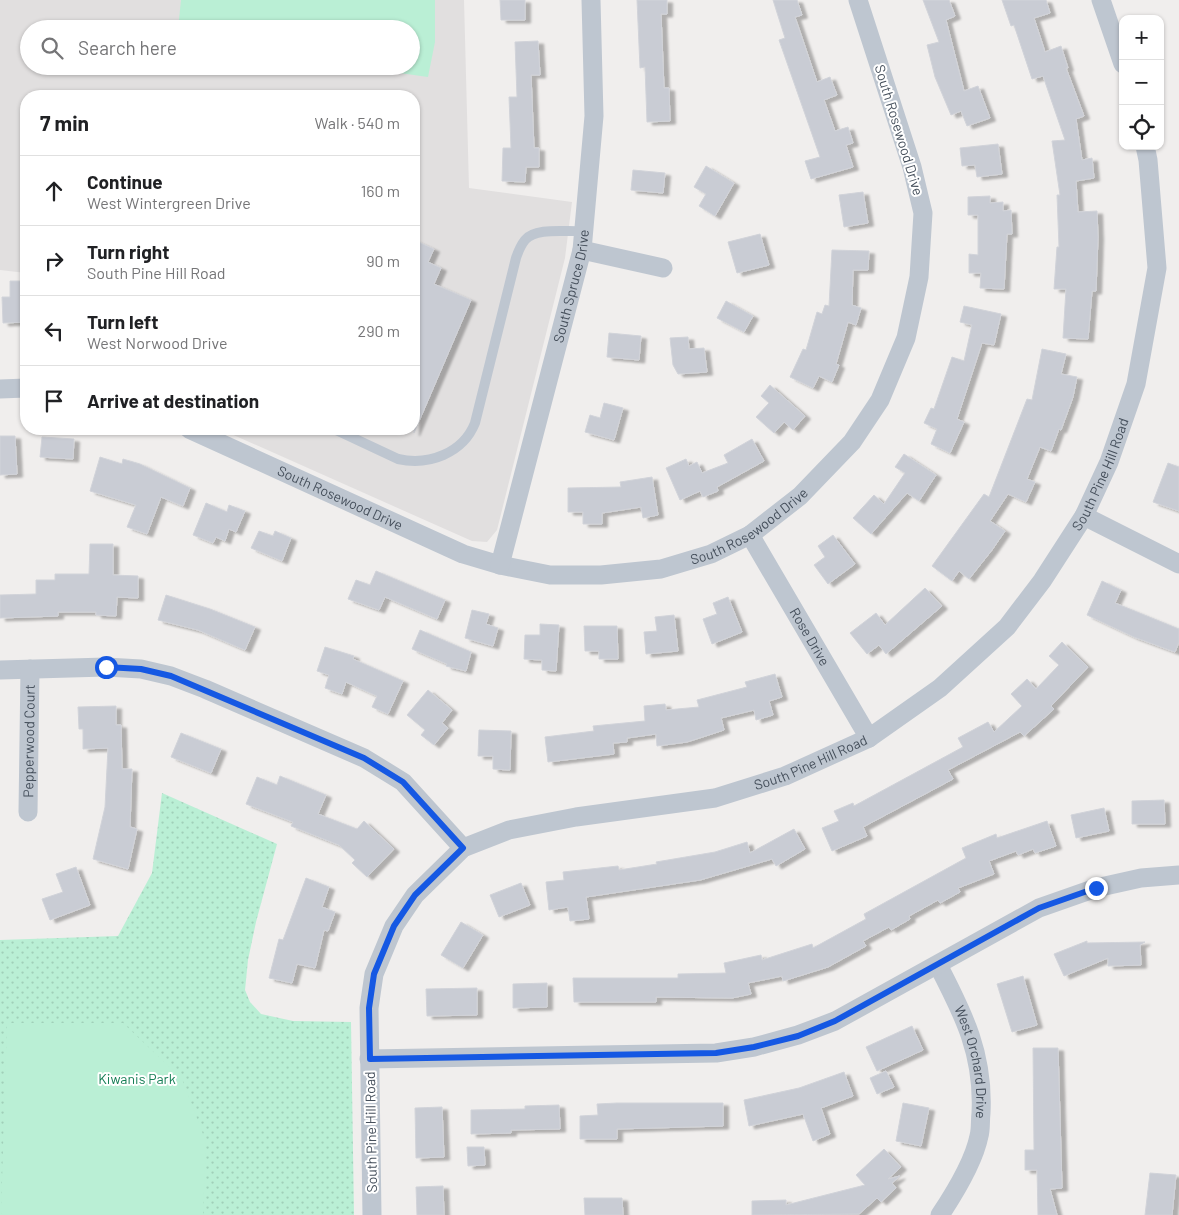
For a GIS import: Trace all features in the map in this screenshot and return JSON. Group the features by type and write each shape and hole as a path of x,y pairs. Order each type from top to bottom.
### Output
{"street":[{"name":"South Spruce Drive","path":"500,565 582,240 594,116 591,0"},
{"name":"South Rosewood Drive","path":"202,435 463,554 500,565 550,575 601,575 661,568 711,554 750,535 800,496 852,442 880,400 906,338 919,277 923,213 910,158 858,0"},
{"path":"1101,0 1122,60"},
{"name":"South Pine Hill Road","path":"372,1215 369,1008 374,974 394,926 415,895 463,848 509,830 576,817 715,798 785,776 869,738 940,688 1007,627 1042,581 1084,516 1109,462 1136,384 1157,268 1146,150"},
{"path":"582,240 663,268"},
{"path":"0,389 20,388"},
{"path":"1084,516 1179,564"},
{"name":"Rose Drive","path":"750,535 869,738"},
{"path":"0,670 106,667 141,669 171,676 205,689 364,758 403,782 463,848"},
{"name":"Pepperwood Court","path":"28,812 30,669"},
{"path":"370,1059 716,1053 754,1047 798,1036 835,1021 1039,908 1096,888 1141,878 1179,875"},
{"name":"West Orchard Drive","path":"938,965 958,1004 974,1044 982,1093 979,1137 958,1186 940,1215"}],"lane":[{"path":"347,435 398,459 408,461 424,460 452,451 468,437 475,423 516,258 525,239 533,233 582,240"}],"shaded area":[{"path":"0,0 464,0 469,188 572,202 565,258 497,530 487,542 472,541 234,435 420,435 420,90 20,90 20,272 0,270"}],"green space":[{"path":"181,0 435,0 435,42 428,77 414,75 420,75 420,20 179,20"},
{"name":"Kiwanis Park","path":"162,793 277,844 256,922 248,960 245,990 250,1002 261,1014 293,1021 351,1022 354,1215 0,1215 0,940 118,936 152,873"},
{"path":"7,1023 123,1023 182,1079 206,1142 203,1215 3,1215 1,1213"}],"building":[{"path":"500,0 525,0 525,20 501,20"},
{"path":"637,0 667,0 667,14 661,14 664,88 669,88 670,121 647,122 645,67 640,68"},
{"path":"773,0 797,0 802,15 795,17 817,82 830,77 837,95 824,100 835,131 848,127 853,143 846,145 853,167 811,179 805,161 820,157 779,40 785,38"},
{"path":"923,0 949,0 955,16 946,20 964,91 978,86 990,118 967,126 961,111 951,115 935,77 927,45 939,42"},
{"path":"1002,0 1046,0 1050,13 1034,18 1045,52 1061,46 1068,68 1066,68 1084,116 1076,119 1082,160 1092,158 1094,178 1076,181 1078,212 1097,211 1098,237 1096,291 1092,291 1088,339 1063,338 1066,289 1054,289 1057,247 1059,247 1057,195 1060,195 1052,141 1065,140 1043,76 1032,79 1014,25 1011,26"},
{"path":"538,41 540,75 531,75 534,148 539,148 539,167 526,167 525,182 502,181 503,148 511,148 509,97 517,97 515,42"},
{"path":"998,144 1002,174 977,177 975,165 962,166 960,148"},
{"path":"706,166 734,183 715,216 699,206 706,194 694,187"},
{"path":"633,170 665,173 663,193 631,190"},
{"path":"863,192 868,223 844,227 839,195"},
{"path":"990,196 990,203 1003,202 1003,211 1011,210 1012,234 1007,234 1004,289 980,288 981,273 969,273 969,254 978,255 978,215 968,215 968,197"},
{"path":"760,234 769,265 737,273 728,242"},
{"path":"420,243 434,249 428,262 441,268 434,284 471,300 420,419"},
{"path":"832,250 869,251 868,270 853,270 852,305 861,308 856,325 848,322 836,364 839,365 832,382 819,376 813,388 790,377 803,349 806,350 817,312 822,314 825,305 829,306"},
{"path":"10,281 20,281 20,322 3,323 2,297 10,297"},
{"path":"726,301 753,316 744,332 717,318"},
{"path":"964,306 1001,314 994,345 982,343 957,419 964,422 950,453 931,444 937,429 924,423 931,408 934,409 952,357 964,361 972,325 960,322"},
{"path":"609,333 641,336 639,360 607,357"},
{"path":"688,337 689,349 704,348 707,372 678,374 673,365 670,338"},
{"path":"1042,349 1066,354 1061,374 1077,377 1073,397 1061,430 1059,429 1051,451 1040,447 1027,479 1035,482 1026,502 1008,494 990,521 1005,531 992,550 969,579 959,571 952,581 932,566 984,494 989,497 1027,399 1032,400"},
{"path":"770,385 805,416 793,430 784,422 774,433 756,417 769,403 761,396"},
{"path":"604,403 623,408 614,440 585,432 590,415 600,418"},
{"path":"0,436 15,436 17,474 0,475"},
{"path":"42,437 74,439 73,459 40,457"},
{"path":"752,439 764,461 717,487 718,491 703,497 700,491 680,500 666,468 686,459 689,466 697,462 702,473 728,463 724,455"},
{"path":"904,454 936,475 919,501 907,493 871,534 853,518 874,495 884,504 905,473 895,467"},
{"path":"100,457 122,464 123,459 140,464 190,488 183,506 161,497 147,534 127,527 136,505 90,491"},
{"path":"1168,463 1179,467 1179,511 1153,502"},
{"path":"652,477 658,515 643,518 641,507 602,513 602,524 583,524 583,512 568,512 568,488 621,487 620,482"},
{"path":"206,503 227,512 229,505 245,511 236,532 229,529 225,541 216,537 213,543 193,535"},
{"path":"259,531 273,536 275,531 291,538 282,561 251,548"},
{"path":"833,535 855,564 828,584 814,565 825,557 818,546"},
{"path":"90,544 113,544 113,575 138,576 138,598 117,597 116,616 96,615 96,612 58,612 58,616 0,618 0,595 36,594 36,580 55,580 55,574 89,574"},
{"path":"376,571 445,600 437,619 385,597 379,610 348,599 356,580 370,585"},
{"path":"1102,581 1121,590 1115,603 1179,629 1179,642 1175,652 1134,637 1087,615"},
{"path":"925,588 942,606 886,654 879,645 867,654 850,633 876,613 885,625"},
{"path":"166,595 210,609 255,627 245,650 198,630 158,620"},
{"path":"728,597 742,632 712,644 703,619 717,614 713,603"},
{"path":"472,610 489,614 486,624 498,628 493,646 465,638"},
{"path":"674,615 678,651 646,654 644,632 657,631 655,617"},
{"path":"540,624 559,625 556,671 542,670 542,660 524,659 525,635 540,635"},
{"path":"584,626 617,626 618,659 599,659 599,651 585,651"},
{"path":"420,630 471,652 466,671 446,666 447,664 412,649"},
{"path":"1062,642 1088,667 1051,706 1054,709 1024,736 1020,732 948,770 953,779 863,827 867,836 832,851 822,828 839,821 834,811 853,803 854,806 963,747 958,738 988,722 994,732 1022,706 1011,694 1027,679 1036,689 1059,665 1049,656"},
{"path":"325,647 354,656 353,659 403,681 388,714 372,707 377,696 346,682 342,694 325,688 329,675 317,671"},
{"path":"775,674 782,697 769,701 773,715 756,720 754,710 721,718 724,730 687,742 657,746 656,734 627,738 627,742 613,743 614,754 548,762 545,737 594,731 593,726 645,721 644,706 665,704 666,710 699,707 697,700 747,687 745,682"},
{"path":"428,690 452,710 442,723 448,728 434,745 421,735 425,730 407,715"},
{"path":"116,706 116,725 121,725 122,769 132,769 130,827 137,829 128,869 93,859 105,807 108,748 83,749 83,729 79,729 78,707"},
{"path":"479,730 511,731 510,770 493,769 493,756 478,756"},
{"path":"181,733 221,749 211,773 171,757"},
{"path":"280,776 326,795 318,814 357,829 364,821 394,849 367,877 352,863 355,860 339,845 291,826 293,822 246,804 257,777 277,785"},
{"path":"1164,800 1165,824 1132,824 1132,801"},
{"path":"1104,808 1109,831 1076,838 1071,815"},
{"path":"1047,821 1056,846 1035,853 1033,849 1018,855 1016,851 989,861 994,874 958,888 960,892 940,903 938,900 909,916 910,919 891,930 889,927 863,941 866,946 828,967 783,981 782,976 748,983 751,994 732,998 656,997 656,1002 574,1002 573,978 678,978 678,974 726,973 724,963 761,955 762,960 812,944 813,948 866,919 864,914 966,858 962,848 996,834 997,838"},
{"path":"794,829 805,849 776,866 772,859 700,880 586,897 589,919 570,921 568,907 549,910 546,882 564,880 563,872 618,866 619,870 657,864 656,862 715,852 747,842 750,853"},
{"path":"76,867 90,905 50,920 42,899 63,892 56,874"},
{"path":"306,878 329,887 322,907 335,912 328,931 324,930 315,968 297,964 292,983 269,978 279,939 283,940"},
{"path":"521,883 530,905 499,917 490,895"},
{"path":"461,922 483,935 463,968 441,955"},
{"path":"1087,941 1087,943 1145,942 1140,945 1141,965 1108,966 1108,958 1064,976 1054,954"},
{"path":"1023,976 1037,1025 1012,1032 997,984"},
{"path":"547,983 547,1007 513,1008 513,984"},
{"path":"477,988 477,1015 427,1016 426,989"},
{"path":"912,1026 923,1050 877,1071 866,1047"},
{"path":"1033,1048 1058,1048 1062,1188 1050,1189 1057,1215 1038,1215 1037,1170 1025,1170 1025,1150 1034,1150"},
{"path":"886,1071 894,1087 877,1094 870,1078"},
{"path":"844,1072 853,1096 821,1108 830,1134 813,1141 803,1114 749,1126 744,1100 799,1088"},
{"path":"723,1103 723,1126 617,1129 617,1139 580,1139 580,1116 598,1115 597,1104"},
{"path":"903,1103 929,1108 921,1146 896,1141"},
{"path":"559,1105 560,1129 511,1130 511,1133 471,1134 471,1110 525,1109 525,1106"},
{"path":"442,1107 444,1157 416,1158 415,1108"},
{"path":"467,1147 484,1147 485,1165 468,1166"},
{"path":"884,1149 901,1167 888,1179 900,1176 892,1183 896,1188 881,1202 877,1198 859,1214 752,1215 752,1201 786,1200 786,1205 865,1185 856,1175"},
{"path":"1150,1173 1176,1175 1172,1215 1145,1215"},
{"path":"443,1186 444,1215 417,1215 416,1187"},
{"path":"584,1198 622,1198 623,1215 585,1215"}],"route":[{"path":"106,667 141,669 171,676 364,758 403,782 463,848 415,895 394,926 374,974 369,1008 370,1059 716,1053 754,1047 798,1036 835,1021 1039,908 1096,888"}]}
